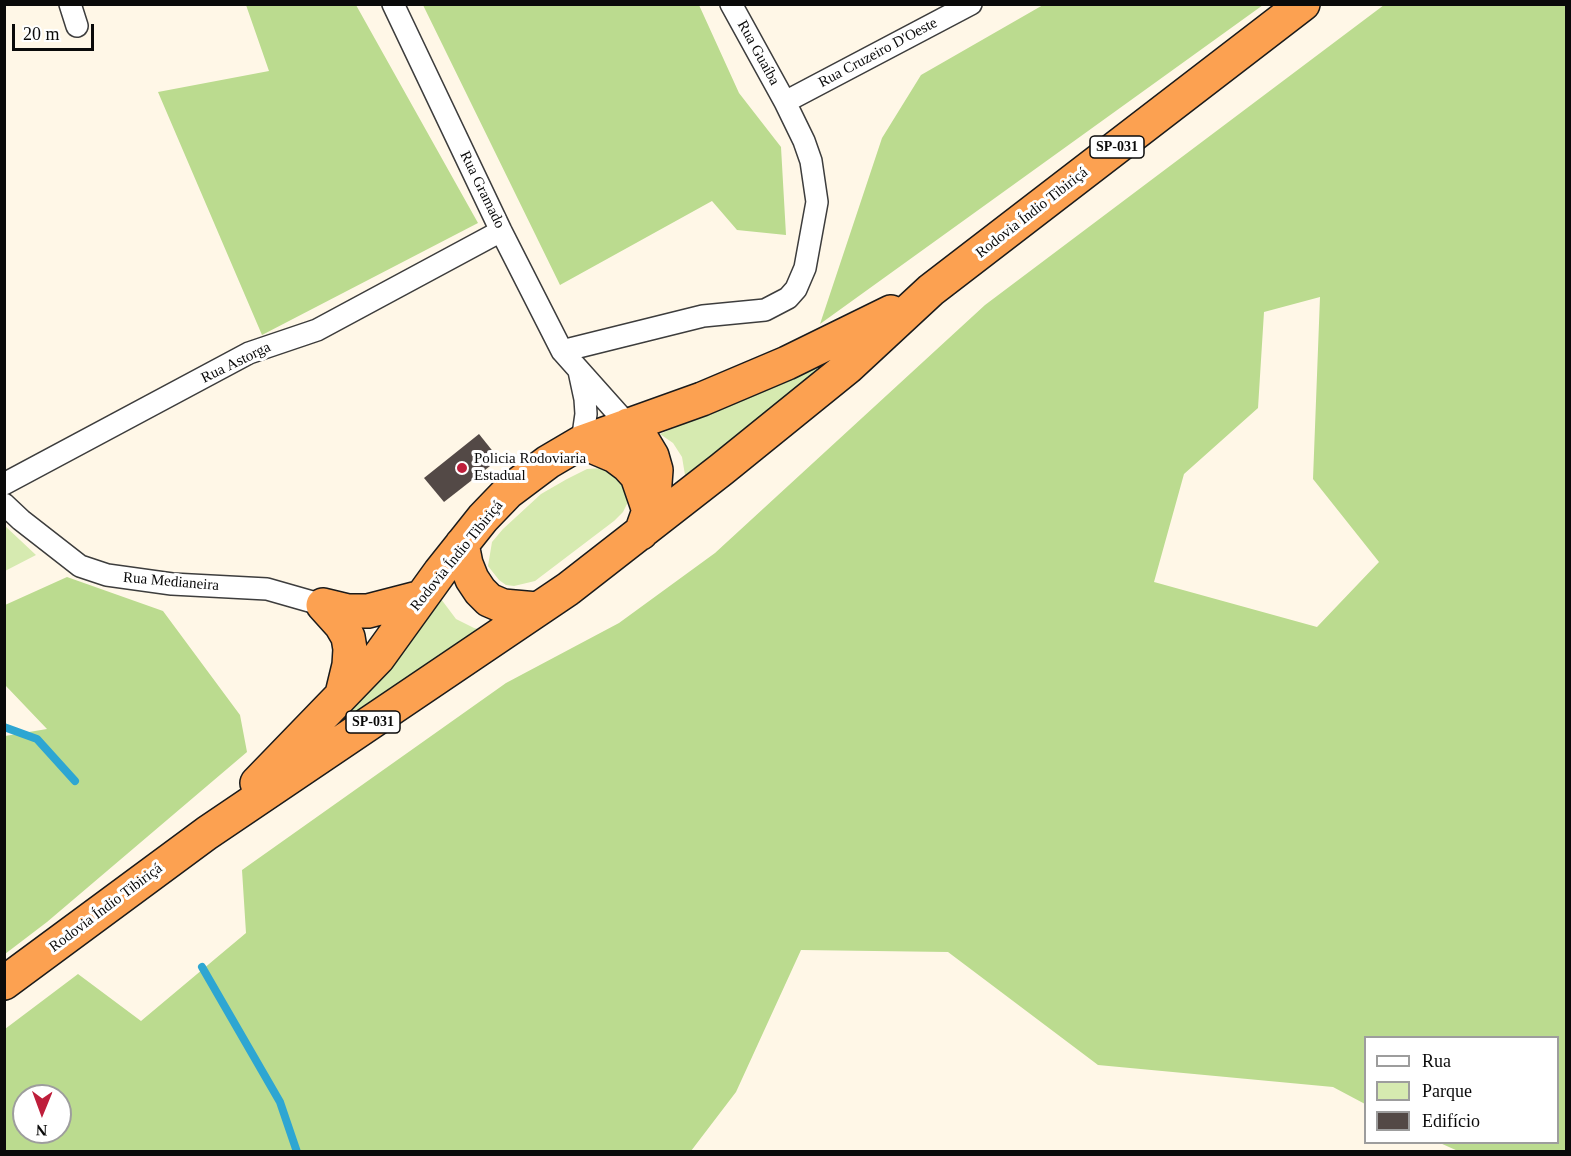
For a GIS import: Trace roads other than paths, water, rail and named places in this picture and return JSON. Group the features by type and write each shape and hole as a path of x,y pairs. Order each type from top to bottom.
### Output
{"highway":[{"name":"Rodovia Índio Tibiriçá","path":"4,983 207,833 568,589 645,523 848,367 931,290 1303,4"},
{"name":"Rodovia Índio Tibiriçá","path":"207,833 378,658 483,518 508,492 548,462 582,442 702,399 786,363 882,317 931,290"},
{"path":"628,425 643,441 652,456 656,471 656,484 645,523"},
{"path":"582,442 615,456 637,476 645,523"},
{"path":"462,544 472,579 489,600 503,606 537,609"},
{"path":"323,605 348,611 368,611 422,597"},
{"path":"323,605 341,625 348,637 349,665 342,694"}],"street":[{"path":"70,4 77,26"},
{"name":"Rua Gramado","path":"393,4 501,231 562,351 628,425"},
{"name":"Rua Guaíba","path":"562,351 703,316 765,310 788,298 796,289 805,268 817,202 811,161 785,102 731,4"},
{"name":"Rua Cruzeiro D'Oeste","path":"785,102 971,4"},
{"name":"Rua Astorga","path":"4,484 249,354 316,330 501,231"},
{"path":"579,370 586,414 582,442"},
{"name":"Rua Medianeira","path":"4,504 80,566 107,575 172,584 267,589 323,605"}],"waterway":[{"path":"4,727 37,739 75,781"},
{"path":"202,967 280,1102 297,1152"}],"place":[{"name":"Policia Rodoviaria Estadual","path":"462,468"}]}
